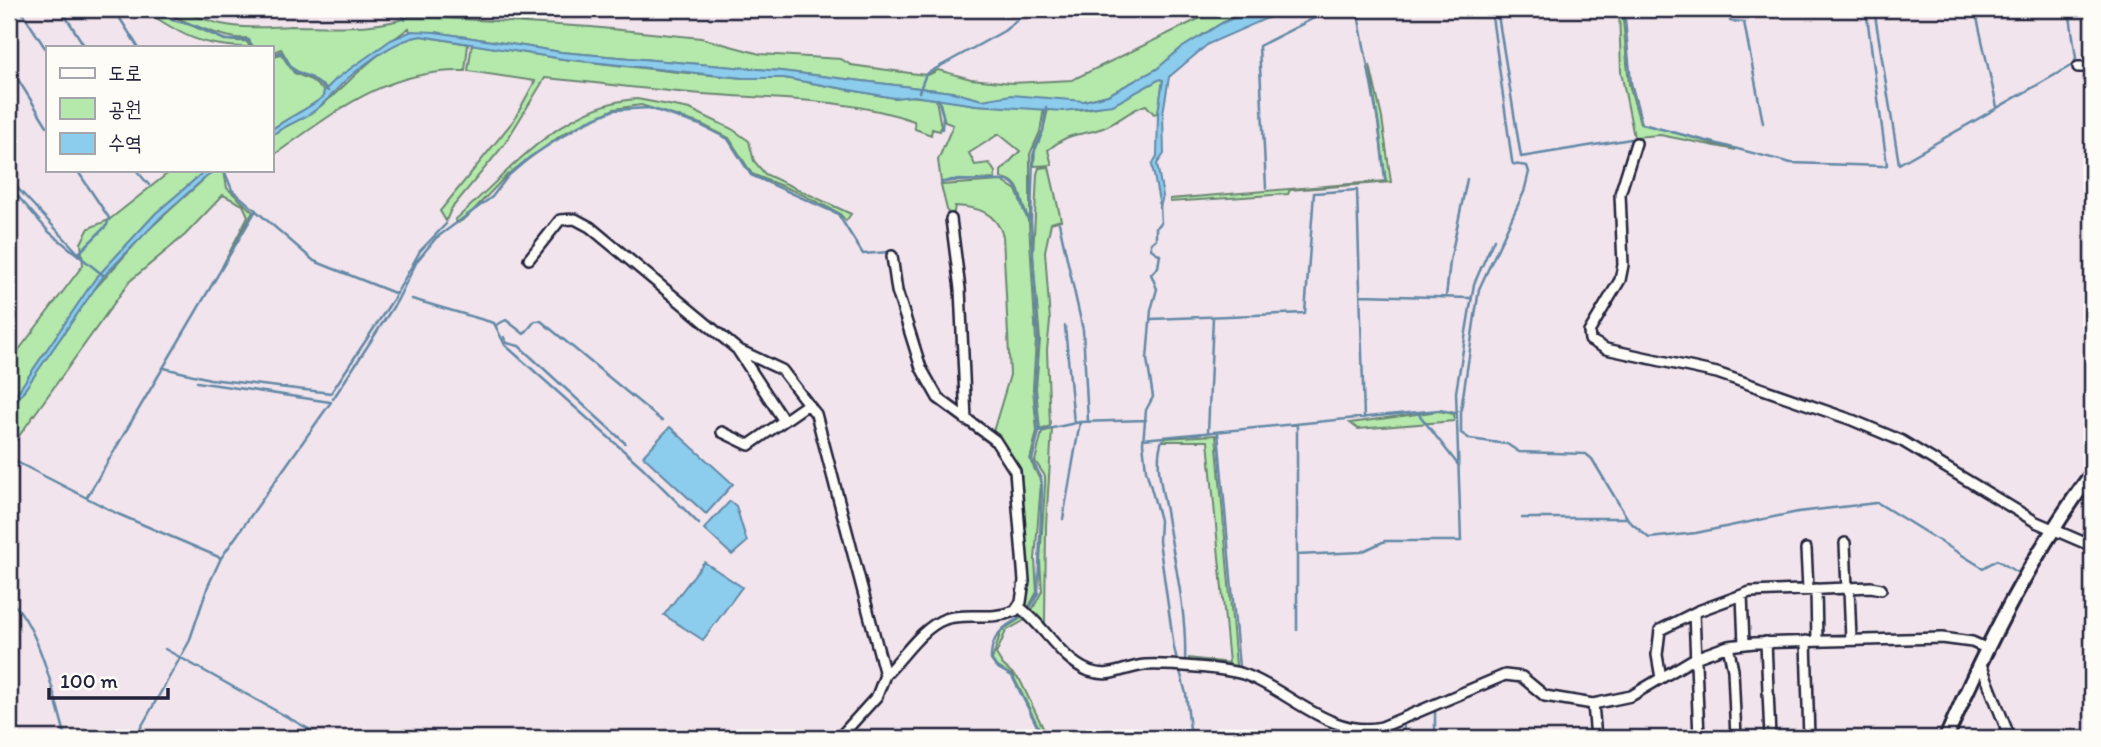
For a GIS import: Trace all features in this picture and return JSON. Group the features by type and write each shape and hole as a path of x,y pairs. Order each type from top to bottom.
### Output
{"main road":[{"path":"1946,738 1980,662 2051,529 2092,473"}],"street":[{"path":"2078,67 2092,67"},
{"path":"1636,143 1620,194 1623,265 1620,280 1589,331 1590,340 1606,349 1717,373 1902,440 2051,529 2092,546"},
{"path":"529,259 560,220 575,219 602,236 737,349 782,370 816,414 884,674"},
{"path":"951,219 960,289 966,420"},
{"path":"892,256 897,291 921,368 939,398 1001,446 1015,471 1024,581 1019,607"},
{"path":"737,349 784,421"},
{"path":"722,432 749,444 808,404"},
{"path":"1845,543 1851,640"},
{"path":"1806,549 1817,641"},
{"path":"1661,678 1657,655 1660,630 1693,613 1742,595 1848,587 1881,589"},
{"path":"1742,595 1744,644"},
{"path":"839,738 877,696 884,674 938,623 953,618 992,617 1019,607"},
{"path":"1019,607 1033,617 1058,646 1086,670 1105,675 1144,665 1245,674 1317,714 1367,729 1382,727 1505,675 1522,677 1545,696 1593,704 1632,696 1695,658 1728,646 1766,642 1942,638 1972,642 1988,649"},
{"path":"1693,613 1699,738"},
{"path":"1805,641 1810,738"},
{"path":"1766,642 1770,738"},
{"path":"1728,646 1733,670 1736,738"},
{"path":"1980,662 2010,738"},
{"path":"1593,704 1596,738"}],"green space":[{"path":"143,9 158,9 170,19 225,39 246,41 250,46 206,42 169,26"},
{"path":"165,9 230,26 247,27 369,25 412,16 591,27 701,38 760,54 841,59 851,65 928,75 938,70 971,79 1012,83 1072,80 1219,9 1254,9 1222,23 1180,49 1157,69 1108,95 1084,101 982,100 952,92 781,71 561,52 435,32 410,32 409,28 327,88 292,68 281,49 273,52 273,46 253,46 246,38 203,29"},
{"path":"1619,9 1622,9 1629,84 1640,123 1736,150 1660,135 1634,137 1621,72"},
{"path":"421,36 468,44 465,71 436,72 385,86 339,110 273,156 273,135 323,104 375,58 404,40"},
{"path":"472,44 563,59 743,78 784,78 894,98 909,96 936,99 941,127 940,131 932,129 931,135 915,129 914,121 842,104 676,92 545,78 504,145 451,209 446,221 440,211 514,120 535,81 468,71"},
{"path":"281,54 294,73 311,80 324,91 323,97 317,102 273,129 273,56"},
{"path":"1370,65 1382,118 1391,182 1290,190 1288,194 1170,202 1170,199 1386,181"},
{"path":"1160,79 1163,80 1158,113 1154,114 1146,105 1103,128 1070,136 1048,150 1052,165 1034,166 1035,148 1043,131 1048,109 1094,108 1119,100"},
{"path":"637,99 690,109 732,129 749,141 754,161 765,174 851,214 846,221 839,213 799,193 752,174 729,138 701,124 641,105 614,109 564,133 507,175 466,218 458,223 455,220 515,163 560,127 585,113 610,104"},
{"path":"939,99 976,105 1044,108 1040,132 1030,154 1030,219 1015,184 1001,178 1001,171 1020,151 999,134 969,153 975,165 989,163 995,172 995,179 941,182 938,160 953,125 945,122"},
{"path":"1049,167 1061,220 1051,223 1045,251 1050,321 1047,350 1050,426 1040,430 1036,388 1040,340 1033,256 1037,174 1039,168"},
{"path":"169,172 204,172 156,213 95,279 9,405 9,363 83,265 81,243 89,228 109,220"},
{"path":"212,172 224,172 227,188 253,212 222,267 248,216 243,205 223,195 185,235 130,281 9,450 9,412 93,291 146,232"},
{"path":"1002,181 1016,190 1029,223 1036,340 1033,389 1037,431 1030,460 1041,482 1035,560 1037,592 1027,610 1024,602 1019,487 992,435 1010,375 1003,236 996,221 985,212 955,206 953,217 949,218 941,185"},
{"path":"1439,411 1454,414 1454,421 1358,429 1350,423"},
{"path":"1052,429 1046,525 1045,624 1031,612 1042,591 1040,561 1045,486 1045,476 1035,461 1042,432"},
{"path":"1216,435 1236,668 1187,663 1189,658 1229,663 1208,441 1163,441 1164,438"},
{"path":"1026,615 1037,623 1055,648 1050,646 1034,625 1025,620 1006,631 996,654 1003,665 1020,680 1048,738 1044,738 1013,676 996,666 992,660 1001,631"}],"water":[{"path":"1254,9 1288,9 1208,44 1169,77 1163,113 1164,154 1157,164 1163,196 1160,207 1152,165 1157,156 1158,113 1163,80 1160,79 1113,105 1063,111 976,105 914,96 894,98 784,78 743,78 563,59 421,36 401,42 381,53 346,80 318,108 273,135 273,129 323,97 324,91 336,79 391,40 412,31 435,32 561,52 781,71 952,92 982,100 1011,95 1084,101 1108,95 1157,69 1180,49 1222,23"},
{"path":"204,172 212,172 164,214 103,277 9,412 9,405 95,279 156,213"},
{"path":"670,427 733,484 706,514 643,456"},
{"path":"730,501 736,506 747,542 732,555 704,529"},
{"path":"704,562 742,587 703,640 664,615"}],"waterway":[{"path":"20,9 46,49"},
{"path":"61,9 84,46"},
{"path":"114,9 137,46"},
{"path":"160,9 172,20 196,26 225,40 249,40 252,46"},
{"path":"386,9 401,13 405,20"},
{"path":"919,92 926,74 1004,31 1031,9"},
{"path":"1266,188 1259,46 1332,9"},
{"path":"1357,9 1379,126 1385,180"},
{"path":"1491,9 1512,161 1513,164 1527,166 1529,172 1524,192 1479,289 1461,410 1461,433 1470,439 1507,444 1519,452 1586,454 1592,459 1629,521 1649,538 1696,533 1798,512 1876,503"},
{"path":"1497,9 1521,157 1637,138"},
{"path":"1624,9 1631,83 1642,124 1791,163 1883,166 1887,165 1866,9"},
{"path":"1731,9 1730,21 1744,22 1763,123"},
{"path":"1874,9 1899,164 2074,64 2076,58 2069,9"},
{"path":"1975,9 1997,107"},
{"path":"273,54 281,52 294,71 312,78 328,91"},
{"path":"9,65 46,124"},
{"path":"938,99 943,116 942,129"},
{"path":"1029,610 1038,593 1042,487 1041,477 1032,460 1039,431 1035,388 1038,340 1031,221 1033,155 1043,131 1046,107"},
{"path":"333,399 397,301 417,261 436,238 492,197 508,176 530,157 585,122 614,110 649,108 700,125 728,139 751,175 838,214 863,254 889,252"},
{"path":"78,172 109,218 107,225 79,253"},
{"path":"138,172 149,185"},
{"path":"225,172 232,190 314,261 397,294"},
{"path":"9,179 82,257"},
{"path":"1446,297 1450,261 1467,179"},
{"path":"941,183 952,180 1009,181 1017,190 1024,212 1031,221"},
{"path":"9,186 49,232 103,275"},
{"path":"1151,319 1305,313 1314,193 1357,190 1364,418"},
{"path":"1160,206 1161,223 1156,228 1156,239 1151,243 1151,249 1160,255 1158,267 1151,274 1157,289 1151,310 1147,359 1153,397 1146,410 1143,443 1146,470 1160,520 1159,541 1174,648 1186,694 1191,738"},
{"path":"87,497 256,210"},
{"path":"1059,223 1083,330 1088,421"},
{"path":"164,368 210,379 331,393 394,298 420,251 446,224"},
{"path":"1297,555 1361,552 1385,541 1461,541 1456,392 1474,284 1494,239"},
{"path":"1361,295 1470,298"},
{"path":"412,299 494,323 505,345 642,467 699,524"},
{"path":"1208,433 1213,317"},
{"path":"496,325 506,320 524,334 535,321 541,321 662,421"},
{"path":"1065,326 1074,423"},
{"path":"504,337 507,343 519,346 625,443"},
{"path":"197,382 330,402"},
{"path":"9,458 118,514 221,558 331,402"},
{"path":"1143,439 1439,410 1456,413"},
{"path":"1418,413 1459,466"},
{"path":"1039,431 1080,422 1146,420"},
{"path":"1063,519 1080,422"},
{"path":"1297,426 1297,630"},
{"path":"1218,433 1239,667"},
{"path":"1163,437 1159,457 1160,477 1182,607 1185,662"},
{"path":"1878,503 1983,568 1997,560 2018,573"},
{"path":"1522,518 1626,518"},
{"path":"135,738 189,642 208,586 221,558"},
{"path":"9,601 19,610 37,643 66,738"},
{"path":"1022,617 999,633 993,645 991,660 996,667 1012,676 1043,738"},
{"path":"165,649 325,738"},
{"path":"1435,707 1435,738"},
{"path":"1369,738 1371,734 1407,721"},
{"path":"1403,738 1404,723"},
{"path":"1435,734 1528,738"}]}
